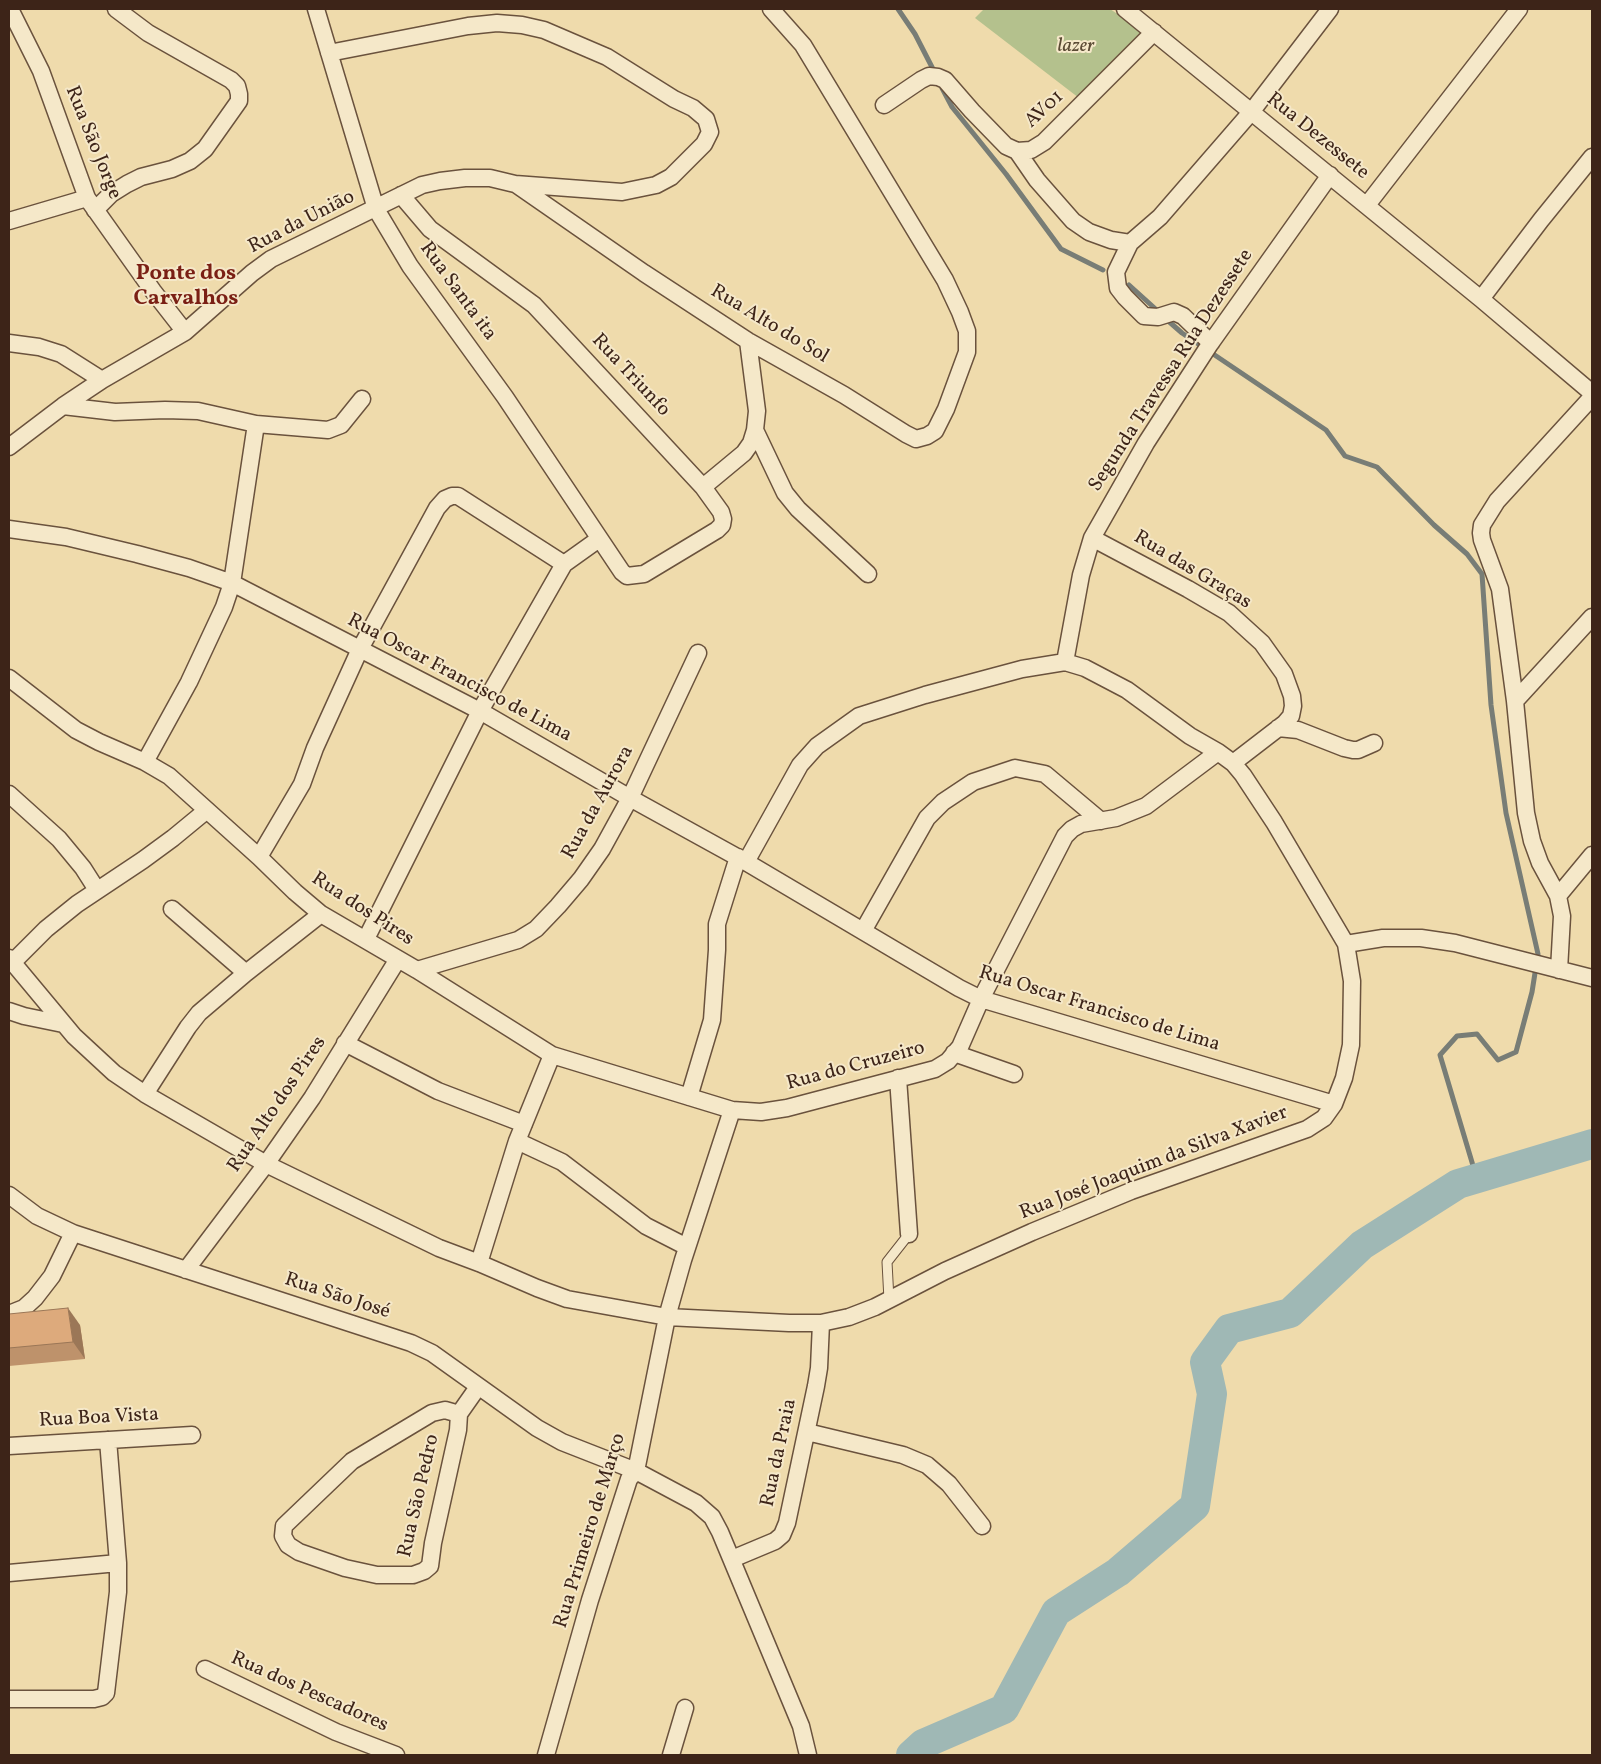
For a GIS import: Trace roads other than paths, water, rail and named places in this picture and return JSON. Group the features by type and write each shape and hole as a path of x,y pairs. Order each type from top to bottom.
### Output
{"street":[{"path":"9,221 91,204 141,177 172,169 190,161 205,149 239,101 238,86 231,80 148,34 116,9"},
{"name":"Rua Santa ita","path":"316,9 376,209 410,266 506,397 622,572"},
{"name":"Rua Alto do Sol","path":"515,184 644,273 748,341 844,395 906,434 916,439 935,431 946,409 967,352 967,331 945,280 803,45 771,9"},
{"name":"Rua Dezessete","path":"1125,9 1144,14 1154,32 1482,299 1592,393"},
{"path":"1211,343 1183,316 1174,312 1163,315 1144,316 1124,298 1118,288 1116,272 1130,243 1160,217 1252,111 1330,9"},
{"path":"1367,205 1519,9"},
{"name":"Rua São Jorge","path":"17,11 91,204 153,291 185,332"},
{"path":"329,53 468,26 498,23 522,25 544,30 607,57 674,99 693,108 706,119 710,132 704,144 671,178 656,185 622,192 515,184"},
{"name":"AV01","path":"884,105 921,80 934,76 945,80 1006,146 1017,151 1031,150 1044,142 1154,32"},
{"path":"1017,151 1037,180 1073,221 1089,232 1110,240 1130,243"},
{"path":"1482,299 1541,220 1592,157"},
{"name":"Segunda Travessa Rua Dezessete","path":"1065,662 1081,575 1092,538 1146,443 1211,343 1330,175"},
{"name":"Rua da União","path":"9,447 63,406 102,380 185,332 252,273 271,259 422,185 465,178 490,178 515,184"},
{"name":"Rua Triunfo","path":"401,195 430,228 534,305 703,487 721,512 724,518 722,525 717,530 644,574 628,576 622,572"},
{"path":"703,487 744,452 751,443 755,430 757,411 748,341"},
{"path":"9,343 40,347 61,354 102,380"},
{"path":"1553,969 1562,916 1558,896 1540,863 1526,813 1515,701 1500,589 1482,540 1482,525 1497,501 1592,397"},
{"path":"63,406 115,412 198,411 256,424 328,430 341,426 362,399"},
{"path":"145,762 189,682 224,607 232,583 256,424"},
{"path":"755,430 784,493 798,509 868,574"},
{"path":"259,857 302,784 315,748 360,649 437,508 445,500 452,496 458,496 564,564"},
{"name":"Rua Oscar Francisco de Lima","path":"9,529 66,537 128,552 189,568 232,583 480,711 981,999 1334,1104"},
{"name":"Rua das Graças","path":"1092,538 1229,613 1262,643 1284,674 1292,696 1291,716 1233,763"},
{"path":"366,939 480,711 564,564 599,539"},
{"path":"1515,701 1592,617"},
{"name":"Rua da Aurora","path":"417,970 518,940 536,929 581,879 602,849 630,798 698,653"},
{"name":"Rua José Joaquim da Silva Xavier","path":"11,960 63,1024 89,1052 114,1073 146,1094 266,1164 439,1248 567,1299 667,1317 821,1323 849,1317 875,1307 953,1267 1032,1232 1113,1198 1307,1129 1324,1118 1334,1104 1344,1078 1351,1045 1352,981 1346,944 1274,822 1233,763 1190,736 1127,690 1086,668 1065,662 1022,669 925,695 859,716 817,746 800,765 742,860 716,924 717,950 712,1020 689,1097"},
{"name":"Rua dos Pires","path":"9,678 76,730 145,762 169,776 321,914 417,970 552,1055 732,1110"},
{"path":"1278,728 1298,730 1353,750 1374,743"},
{"name":"Rua do Cruzeiro","path":"732,1110 761,1112 787,1108 935,1069 948,1061 960,1047 981,999 1065,836 1081,824 1130,814 1146,806 1218,752"},
{"path":"863,931 927,818 944,802 973,782 1015,768 1044,774 1101,821"},
{"path":"9,794 59,838 83,868 97,890"},
{"path":"11,960 46,929 97,890 173,838 207,810"},
{"path":"1558,896 1592,856"},
{"path":"172,909 246,973"},
{"path":"146,1094 188,1027 199,1013 321,914"},
{"path":"1346,944 1383,938 1421,938 1456,943 1592,978"},
{"name":"Rua Alto dos Pires","path":"186,1270 266,1164 312,1098 398,959"},
{"path":"9,1011 63,1024"},
{"path":"345,1043 438,1091 524,1124"},
{"path":"954,1054 1014,1074"},
{"path":"479,1263 517,1140 552,1055"},
{"path":"898,1078 909,1234"},
{"name":"Rua Primeiro de Março","path":"546,1755 590,1600 629,1479 636,1471 667,1317 687,1247 732,1110"},
{"path":"517,1140 562,1162 646,1226 687,1247"},
{"name":"Rua São José","path":"9,1195 37,1216 73,1233 411,1343 432,1353 537,1428 562,1442 636,1471 696,1503 712,1517 732,1559 801,1726 808,1755"},
{"path":"9,1314 24,1308 35,1298 52,1276 73,1233"},
{"name":"Rua da Praia","path":"732,1559 775,1541 782,1535 787,1523 819,1368 821,1323"},
{"name":"Rua São Pedro","path":"459,1414 445,1410 432,1413 352,1461 284,1526 284,1536 288,1545 299,1552 345,1568 377,1575 413,1575 424,1572 430,1566 433,1543 458,1430 459,1414 478,1387"},
{"path":"806,1432 903,1455 927,1464 949,1484 982,1526"},
{"name":"Rua Boa Vista","path":"9,1446 192,1435"},
{"path":"9,1699 94,1699 102,1697 106,1693 118,1592 118,1564 108,1440"},
{"path":"9,1573 118,1564"},
{"name":"Rua dos Pescadores","path":"205,1669 336,1732 396,1755"},
{"path":"671,1755 685,1708"}],"lane":[{"path":"889,1300 887,1262 909,1234"}],"waterway":[{"path":"898,9 915,34 935,73"},
{"path":"942,88 952,107 1006,174 1061,249 1103,270"},
{"path":"1129,285 1160,313"},
{"path":"1166,319 1182,333 1326,430 1345,456 1377,467 1434,525 1467,554 1482,574 1491,705 1506,813 1538,954 1532,992 1516,1052 1498,1060 1477,1034 1457,1036 1440,1055 1477,1179"},
{"path":"911,1755 923,1744 1004,1709 1056,1612 1118,1572 1195,1506 1212,1394 1205,1362 1229,1329 1290,1313 1362,1245 1458,1184 1592,1144"}],"district":[{"name":"Ponte dos Carvalhos","path":"186,288"}],"park label":[{"name":"lazer","path":"1076,47"}]}
